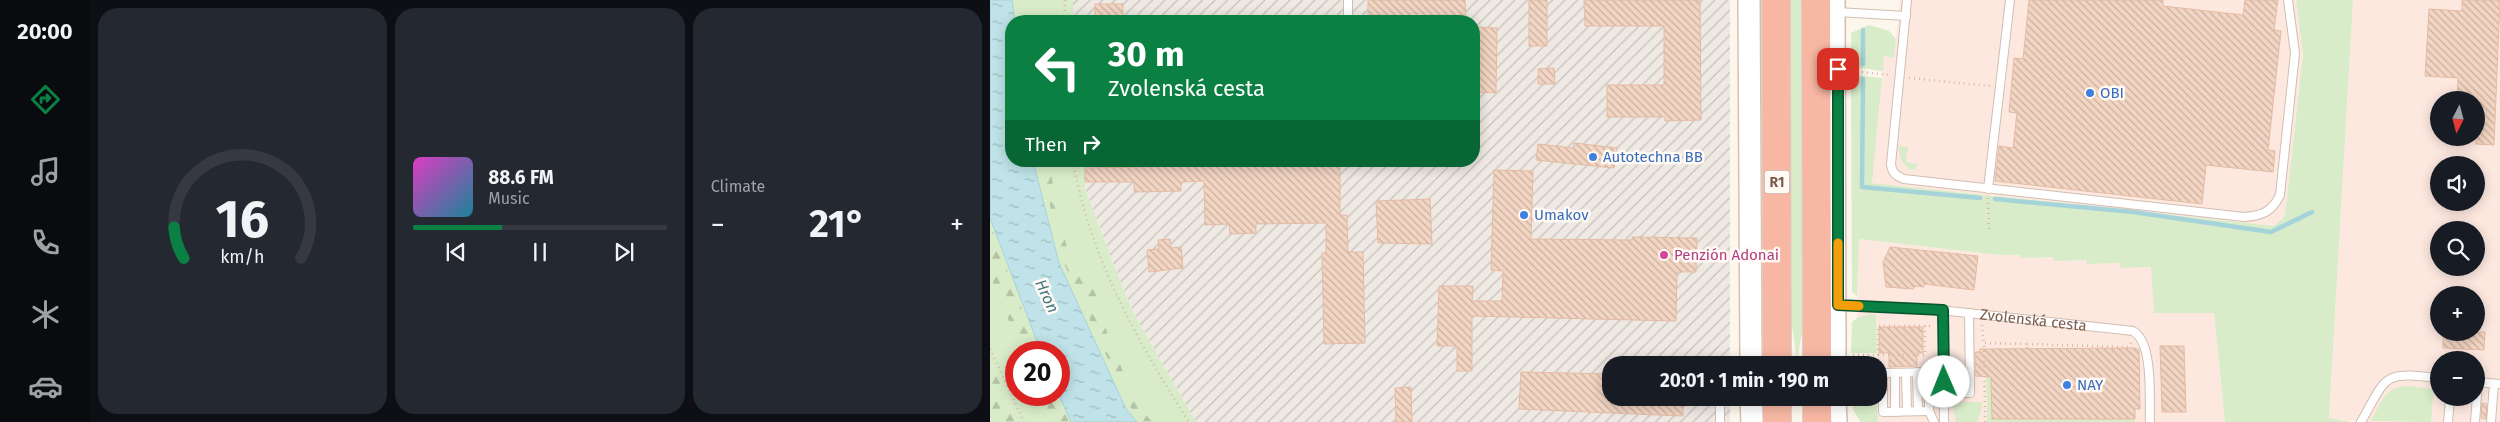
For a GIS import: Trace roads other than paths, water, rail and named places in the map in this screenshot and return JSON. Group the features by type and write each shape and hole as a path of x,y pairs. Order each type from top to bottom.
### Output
{"highway":[{"name":"R1","path":"1760,356 1776,0"},
{"path":"1817,356 1830,4"},
{"path":"1777,406 1777,422"},
{"path":"1817,406 1817,422"}],"main road":[{"path":"1749,0 1760,356"},
{"path":"1751,406 1752,422"}],"street":[{"path":"1830,4 1838,305 1843,356"},
{"path":"1838,406 1839,422"}],"lane":[{"path":"1348,0 1348,15"},
{"path":"1907,0 1890,164 1891,170 1896,176 1904,180 2227,215 2255,216 2266,212 2276,205 2280,196 2295,53 2288,0"},
{"path":"1988,189 2010,0"},
{"path":"1830,4 1906,16"},
{"name":"Zvolenská cesta","path":"1838,305 1943,310 2121,328 2138,335 2147,352 2150,422"},
{"path":"1943,310 1944,422"},
{"path":"1945,393 1970,393 1970,313"},
{"path":"1895,372 1895,412"},
{"path":"1906,372 1907,411"},
{"path":"1917,372 1918,411"},
{"path":"1929,372 1929,411 1934,422"},
{"path":"1929,411 1883,412 1883,373 1944,372"},
{"path":"2361,422 2380,388 2388,378 2402,374 2430,377"},
{"path":"2491,422 2497,384"},
{"path":"1720,406 1720,421"},
{"path":"2448,422 2449,406"},
{"path":"2475,422 2476,406"}],"water":[{"name":"Hron","path":"990,0 1012,0 1014,15 1005,15 1005,167 1035,167 1059,263 1126,409 1137,422 1071,422 1064,406 1070,406 1070,341 1037,341 990,218"}],"waterway":[{"path":"1863,30 1863,64"},
{"path":"1863,79 1862,187 1980,198"},
{"path":"1995,199 2133,212 2271,232 2312,212"}],"place":[{"name":"OBI","path":"2090,93"},
{"name":"Autotechna BB","path":"1593,157"},
{"name":"Umakov","path":"1524,215"},
{"name":"Penzión Adonai","path":"1664,255"},
{"name":"NAY","path":"2067,385"}]}
